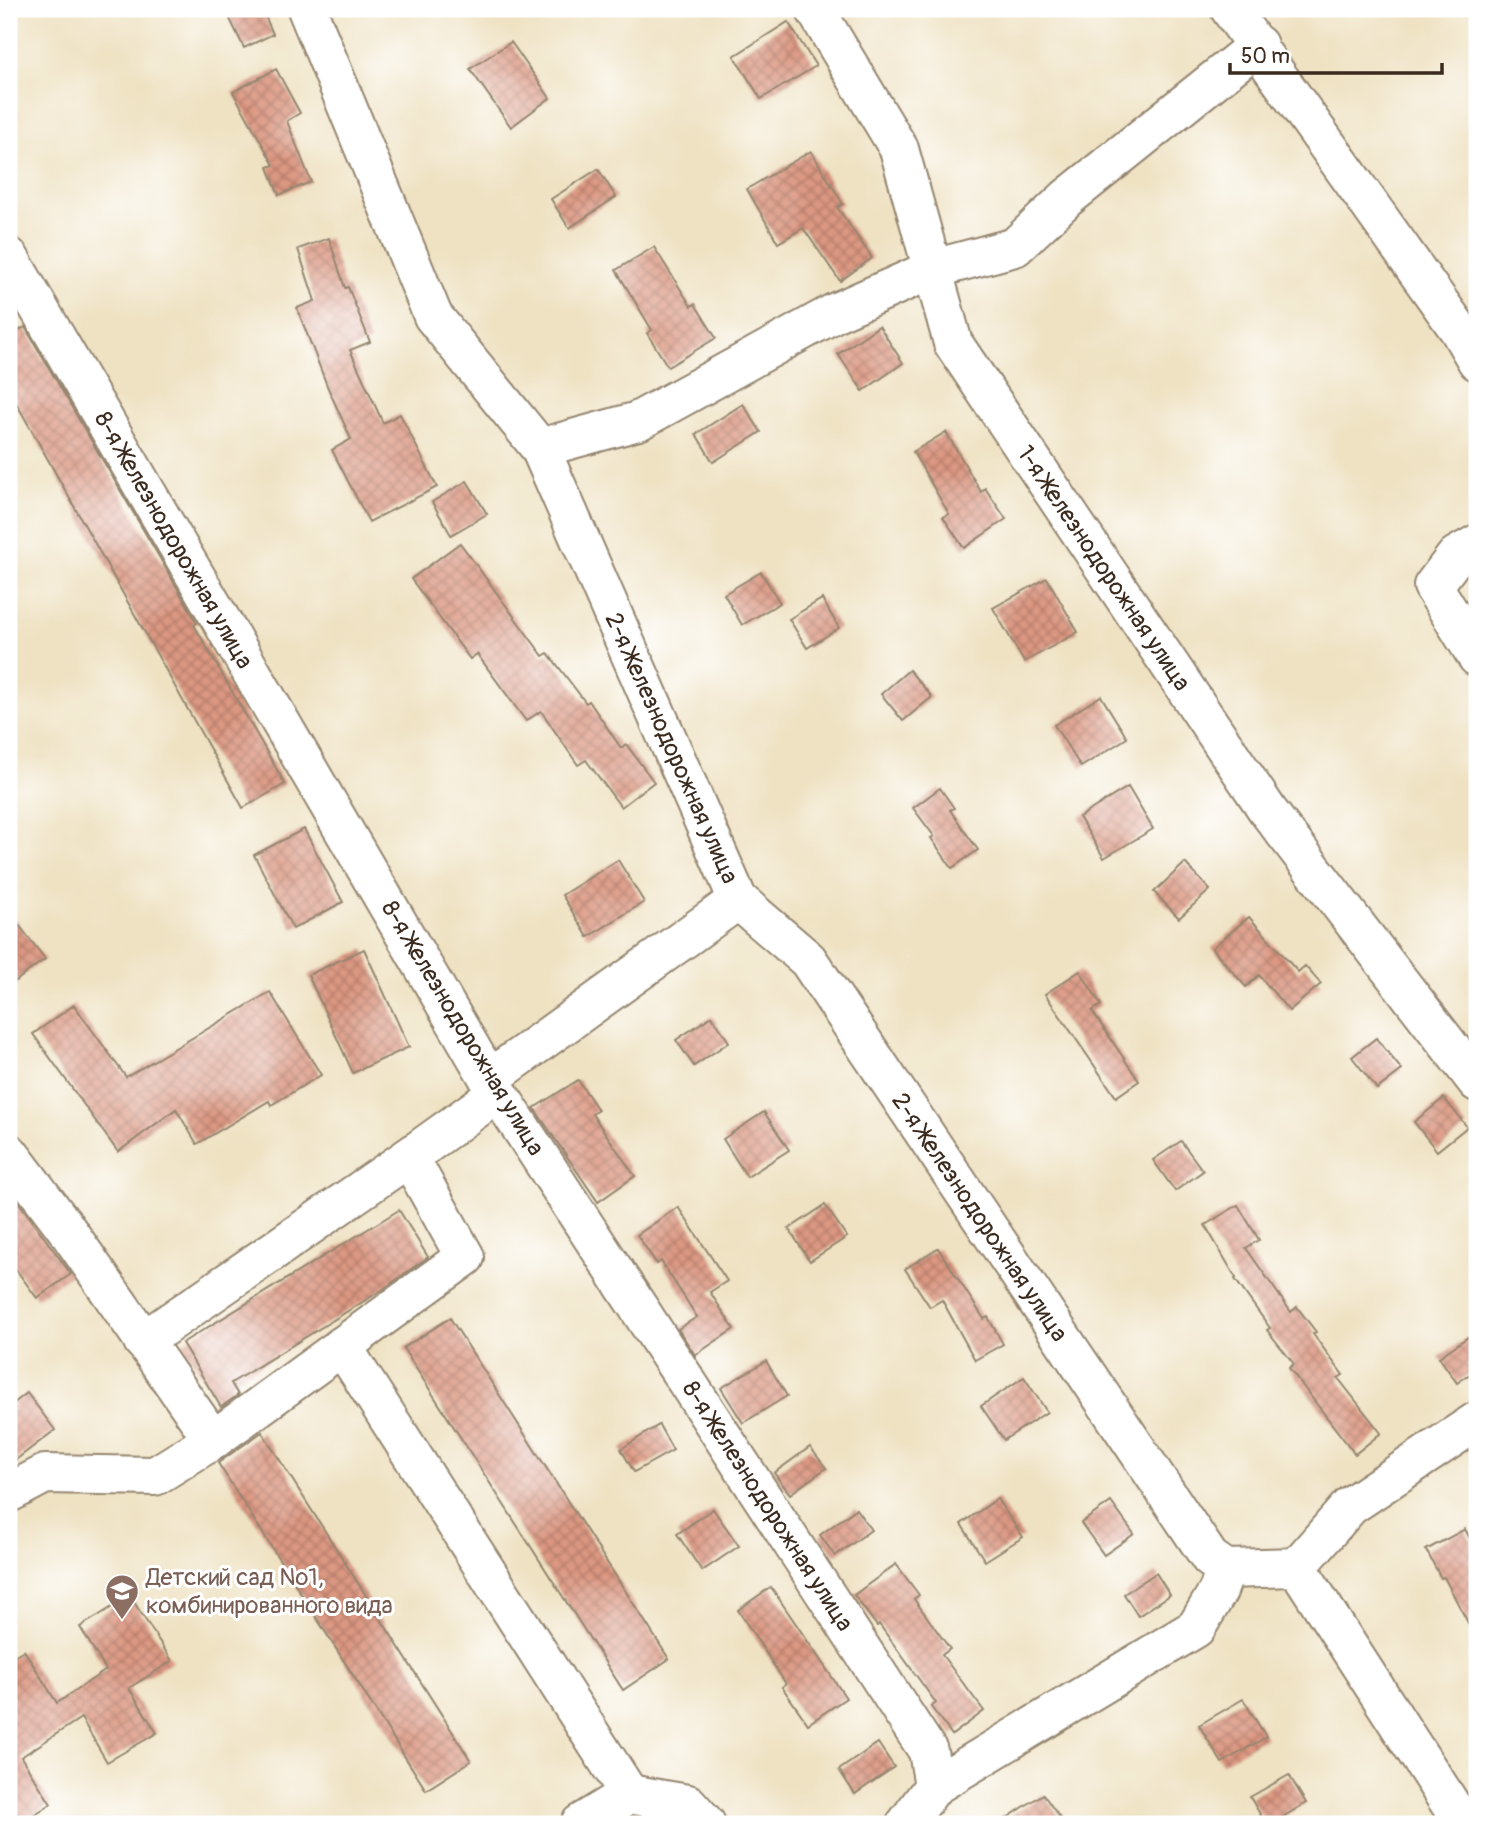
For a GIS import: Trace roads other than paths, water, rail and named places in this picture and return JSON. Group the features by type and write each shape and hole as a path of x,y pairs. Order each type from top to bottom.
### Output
{"street":[{"name":"2-я Железнодорожная улица","path":"307,9 433,316 540,448 738,900 808,960 1210,1558 1226,1569"},
{"name":"1-я Железнодорожная улица","path":"815,9 899,149 953,343 1268,811 1477,1082"},
{"path":"1230,9 1459,330 1477,361"},
{"path":"540,448 638,421 836,312 933,269 1015,247 1067,198 1258,45"},
{"name":"8-я Железнодорожная улица","path":"9,257 494,1086 928,1751 934,1786"},
{"path":"1477,544 1456,556 1433,586 1477,657"},
{"path":"143,1341 409,1157 494,1086 738,900"},
{"path":"9,1153 65,1227 213,1440"},
{"path":"9,1493 46,1474 155,1476 213,1440 465,1257 409,1157"},
{"path":"342,1346 629,1794"},
{"path":"906,1824 934,1786 1196,1628 1218,1591 1226,1569 1297,1567 1350,1506 1477,1421"},
{"path":"1297,1567 1463,1824"},
{"path":"580,1824 629,1794 688,1804 706,1824"}],"place":[{"name":"Детский сад №1, комбинированного вида","path":"122,1621"}]}
